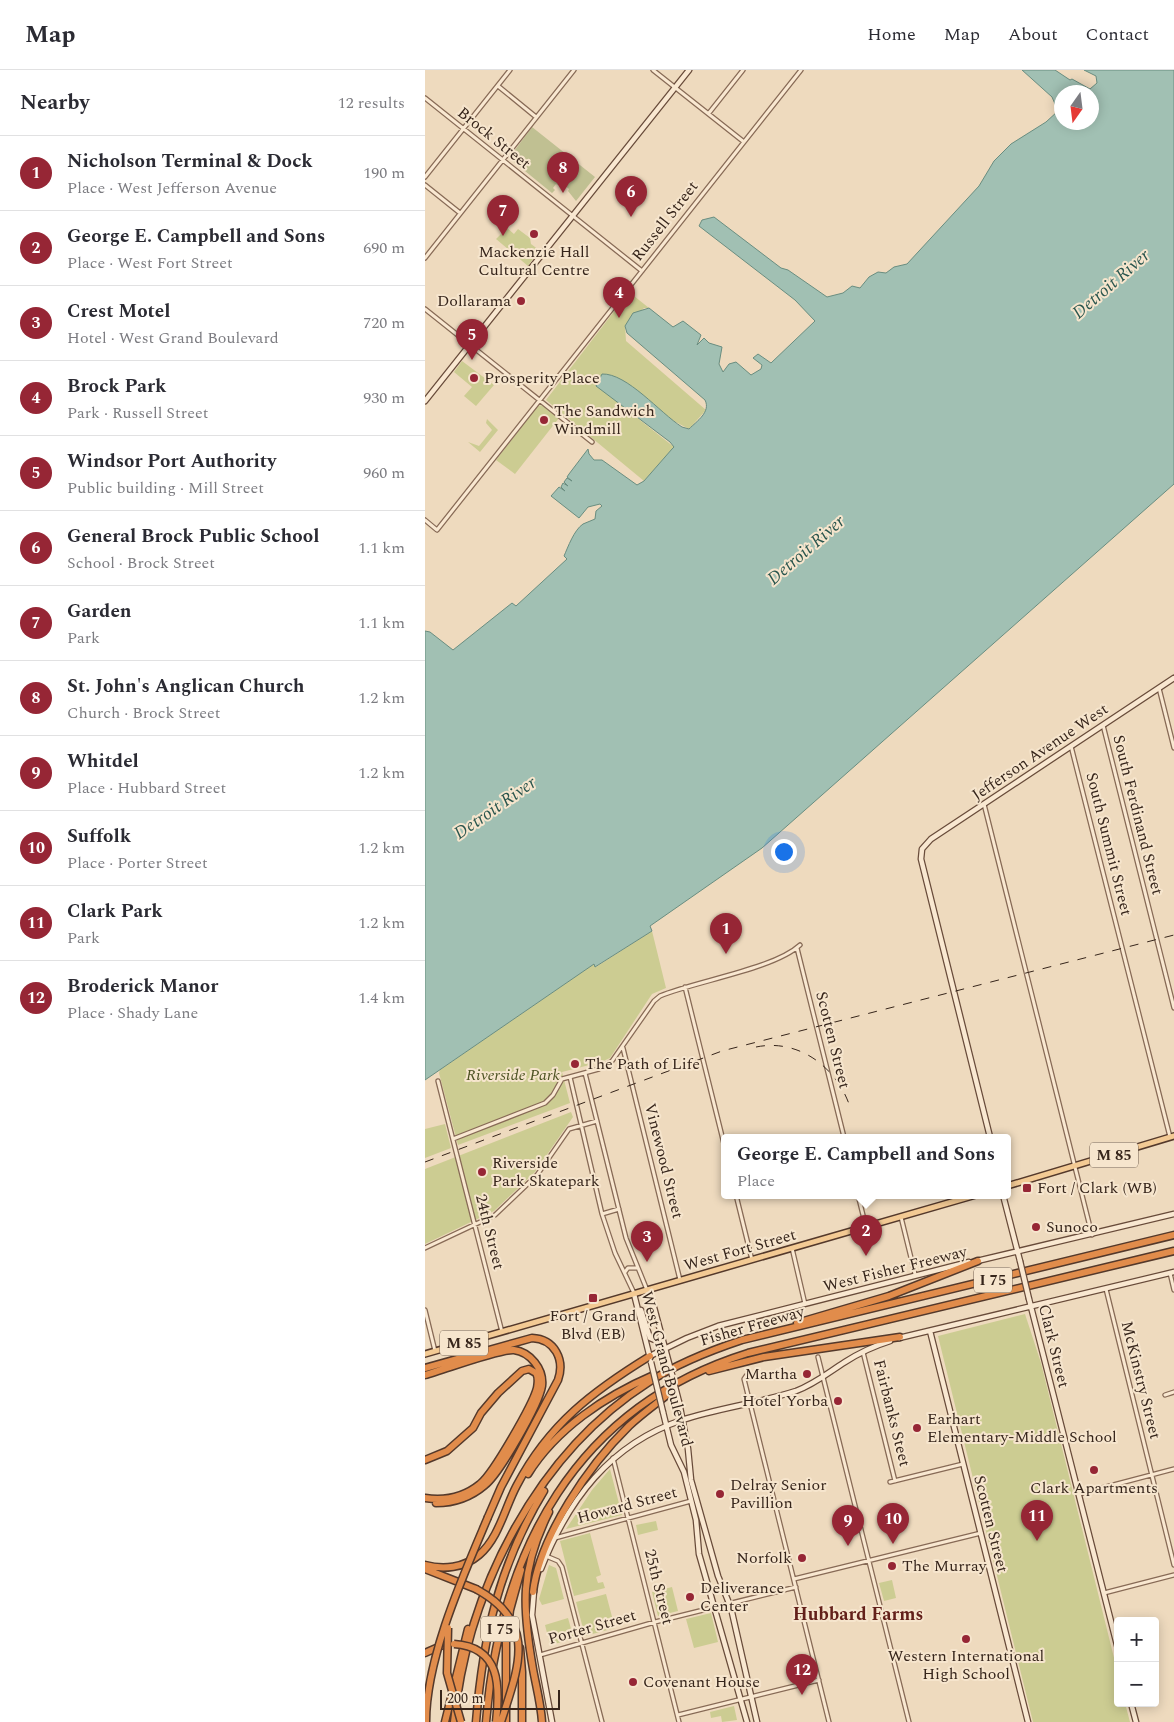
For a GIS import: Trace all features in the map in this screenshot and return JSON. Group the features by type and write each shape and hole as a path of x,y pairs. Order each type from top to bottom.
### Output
{"highway":[{"name":"Fisher Freeway","path":"454,1722 463,1664 480,1606 497,1564 519,1523 566,1455 591,1428 618,1404 648,1382 680,1364 714,1349 770,1333 1174,1235"},
{"name":"Fisher Freeway","path":"486,1722 491,1665 498,1635 513,1581 529,1540 563,1484 587,1455 614,1428 651,1400 689,1378 721,1363 754,1352 1174,1251"},
{"path":"770,1333 809,1319 889,1296 978,1261"},
{"path":"425,1368 526,1339 537,1338 551,1345 561,1362 560,1376 495,1500 452,1607 434,1670 426,1722"},
{"path":"533,1592 536,1576 549,1539 579,1490 624,1431 689,1378 764,1357 900,1338"},
{"path":"425,1375 508,1350 517,1351 528,1356 540,1371 542,1385 538,1397 491,1473 476,1487 450,1498 425,1498"},
{"path":"425,1564 447,1568 472,1561 486,1548 529,1464 557,1427 594,1391 651,1359"},
{"path":"504,1514 539,1458 570,1426 625,1389 680,1364"},
{"path":"425,1460 447,1451 473,1428 481,1413 498,1393 522,1371 532,1370 538,1376 537,1389 496,1475 478,1491 452,1502 425,1502"},
{"path":"476,1722 485,1646 502,1576 528,1518 566,1455"},
{"path":"542,1722 526,1630 525,1591 527,1570 533,1547 563,1484"},
{"path":"506,1722 508,1627 529,1540"},
{"path":"425,1569 476,1589 491,1598 504,1611 511,1622 522,1658 521,1722"},
{"path":"445,1722 467,1631 480,1606"},
{"path":"452,1607 446,1660 451,1688 461,1722"},
{"path":"501,1722 517,1670 518,1642"},
{"path":"425,1653 437,1646 455,1644 465,1645 479,1652 493,1667 499,1689 496,1722"}],"main road":[{"name":"M 85","path":"1011,1185 1172,1137"},
{"name":"West Fort Street","path":"425,1354 962,1199"}],"street":[{"path":"425,178 510,70"},
{"path":"425,258 574,70"},
{"path":"653,70 744,142"},
{"path":"425,401 689,70"},
{"path":"709,113 743,70"},
{"name":"Russell Street","path":"425,520 437,530 801,70"},
{"path":"567,71 571,74"},
{"path":"498,86 537,117"},
{"name":"Brock Street","path":"425,98 642,271"},
{"path":"425,185 460,214"},
{"path":"425,309 592,442"},
{"name":"Jefferson Avenue West","path":"989,1134 921,859 922,849 931,839 1174,678"},
{"path":"1159,688 1174,748"},
{"name":"South Ferdinand Street","path":"1103,725 1174,1008"},
{"name":"South Summit Street","path":"1071,746 1172,1137"},
{"path":"984,804 1092,1234"},
{"path":"453,1139 545,1102 553,1095 559,1081 607,1065 623,1048 654,1001 664,994 764,963 800,945"},
{"name":"Scotten Street","path":"797,948 843,1134"},
{"path":"685,987 721,1134"},
{"name":"Vinewood Street","path":"623,1048 680,1280"},
{"name":"West Grand Boulevard","path":"585,1073 629,1245 647,1290 665,1348 679,1402 688,1449 690,1472 718,1576 729,1604 753,1697 757,1722"},
{"name":"West Grand Boulevard","path":"570,1077 602,1214 615,1253 634,1294 671,1445 684,1472 694,1513 699,1554 747,1722"},
{"name":"24th Street","path":"438,1080 502,1332"},
{"path":"425,1248 495,1215 531,1181 569,1128 597,1120"},
{"path":"737,1199 752,1260"},
{"path":"859,1199 866,1227"},
{"name":"Clark Street","path":"1004,1199 1114,1633"},
{"path":"602,1214 619,1209"},
{"name":"West Fisher Freeway","path":"651,1359 665,1348 718,1326 915,1274 1018,1252 1174,1214"},
{"path":"901,1216 915,1274"},
{"path":"792,1248 805,1304"},
{"path":"625,1273 628,1268 637,1268"},
{"path":"552,1722 533,1623 531,1607 533,1592 546,1556 561,1526 580,1497 613,1457 638,1440 682,1420 796,1391 823,1378 863,1352 900,1338 1172,1272 1174,1290"},
{"name":"McKinstry Street","path":"1105,1288 1174,1565"},
{"path":"637,1305 644,1316 651,1338 657,1341 661,1334"},
{"path":"425,1310 435,1351"},
{"name":"Scotten Street","path":"930,1331 1028,1722"},
{"name":"Fairbanks Steet","path":"863,1352 895,1481"},
{"path":"819,1357 909,1722"},
{"path":"746,1376 744,1379 829,1722"},
{"path":"1165,1395 1174,1392"},
{"name":"25th Street","path":"613,1457 679,1722"},
{"path":"890,1482 963,1464"},
{"path":"1079,1494 1174,1470"},
{"name":"Howard Street","path":"555,1538 691,1501"},
{"path":"694,1513 700,1511"},
{"name":"Howard Street","path":"561,1526 569,1534"},
{"path":"794,1579 981,1534"},
{"path":"546,1556 558,1562 562,1567 602,1722"},
{"path":"1104,1593 1174,1575"},
{"name":"Porter Street","path":"540,1655 655,1622 796,1587"},
{"path":"678,1715 819,1680"},
{"path":"1132,1707 1136,1722"}],"green space":[{"path":"532,127 595,177 576,201 568,191 569,189 562,183 556,184 553,188 555,190 552,193 509,158"},
{"path":"507,228 514,234 518,229 530,238 531,244 539,250 528,266 496,239"},
{"path":"629,292 649,308 644,308 625,326 626,341 706,410 689,429 668,418 644,396 597,386 674,447 644,481 546,400"},
{"name":"Prosperity Place","path":"462,361 494,385 476,406 464,396 472,387 454,372"},
{"path":"543,405 559,418 515,474 496,460 538,406"},
{"path":"487,419 498,430 480,452 468,442 479,446 492,430 486,423"},
{"name":"Riverside Park","path":"652,931 666,988 652,994 610,1058 562,1072 570,1103 458,1145 439,1073 440,1070 594,964 596,967"},
{"name":"Riverside Park","path":"571,1112 573,1117 535,1172 494,1211 425,1244 425,1169"},
{"name":"Riverside Park","path":"445,1124 451,1148 425,1158 425,1129"},
{"path":"1025,1314 1041,1363 1114,1658 1114,1707 1126,1707 1130,1722 1033,1722 938,1336"},
{"path":"610,1469 622,1515 566,1529 592,1490"},
{"path":"656,1521 658,1530 638,1535 636,1525"},
{"path":"590,1533 601,1575 596,1577 598,1583 603,1582 605,1588 574,1596 560,1541"},
{"path":"549,1565 556,1568 564,1599 542,1605 539,1599"},
{"path":"892,1580 896,1598 884,1601 879,1583"},
{"path":"672,1587 678,1611 658,1616 652,1592"},
{"path":"606,1594 615,1628 585,1636 576,1602"},
{"path":"711,1613 718,1642 694,1648 686,1619"},
{"path":"568,1618 574,1639 550,1645 545,1625"},
{"path":"734,1706 737,1720 722,1722 721,1716 711,1718 710,1712"}],"water":[{"path":"1022,70 1055,70 1070,80 1072,79 1083,85 1054,85 1054,102 1052,97"},
{"name":"Detroit River","path":"1084,70 1174,70 1174,484 762,848 650,926 652,931 595,967 594,964 425,1080 425,631 430,632 453,650 512,603 516,606 567,559 564,556 577,530 583,524 595,519 596,511 602,506 600,504 588,507 579,518 551,496 559,487 565,491 561,487 563,483 568,486 564,482 567,478 572,481 567,477 588,449 589,454 594,460 602,460 637,485 644,481 674,447 596,386 602,374 612,375 622,380 682,427 689,429 705,412 705,400 627,333 625,326 633,313 649,308 673,327 683,321 701,335 697,345 704,338 709,343 722,347 719,364 723,372 729,364 736,362 751,375 761,369 762,365 753,358 758,354 771,363 815,321 795,300 699,226 702,220 714,217 781,268 788,270 827,297 843,293 852,286 860,288 869,277 878,272 886,273 894,267 907,264 979,186 994,161 1011,144 1046,122 1054,115 1054,130 1099,130 1099,85 1095,85 1097,83 1096,76"}],"railway":[{"path":"425,1162 722,1051 1174,935"},
{"path":"756,1047 772,1045 788,1047 802,1052 815,1060 837,1082 851,1110"}],"place":[{"name":"St. John's Anglican Church","path":"563,193"},
{"name":"General Brock Public School","path":"631,217"},
{"name":"Mackenzie Hall Cultural Centre","path":"534,234"},
{"name":"Garden","path":"503,236"},
{"name":"Dollarama","path":"521,301"},
{"name":"Brock Park","path":"619,318"},
{"name":"Windsor Port Authority","path":"472,360"},
{"name":"Prosperity Place","path":"474,378"},
{"name":"The Sandwich Windmill","path":"544,420"},
{"name":"Nicholson Terminal & Dock","path":"726,954"},
{"name":"The Path of Life","path":"575,1064"},
{"name":"Riverside Park Skatepark","path":"482,1172"},
{"name":"Fort / Clark (WB)","path":"1027,1188"},
{"name":"Sunoco","path":"1036,1227"},
{"name":"George E. Campbell and Sons","path":"866,1256"},
{"name":"Crest Motel","path":"647,1262"},
{"name":"Fort / Grand Blvd (EB)","path":"593,1298"},
{"name":"Martha","path":"807,1374"},
{"name":"Hotel Yorba","path":"838,1401"},
{"name":"Earhart Elementary-Middle School","path":"917,1428"},
{"name":"Clark Apartments","path":"1094,1470"},
{"name":"Delray Senior Pavillion","path":"720,1494"},
{"name":"Clark Park","path":"1037,1541"},
{"name":"Suffolk","path":"893,1544"},
{"name":"Whitdel","path":"848,1546"},
{"name":"Norfolk","path":"802,1558"},
{"name":"The Murray","path":"892,1566"},
{"name":"Deliverance Center","path":"690,1597"},
{"name":"Western International High School","path":"966,1639"},
{"name":"Covenant House","path":"633,1682"},
{"name":"Broderick Manor","path":"802,1695"}],"district":[{"name":"Hubbard Farms","path":"858,1614"}]}
